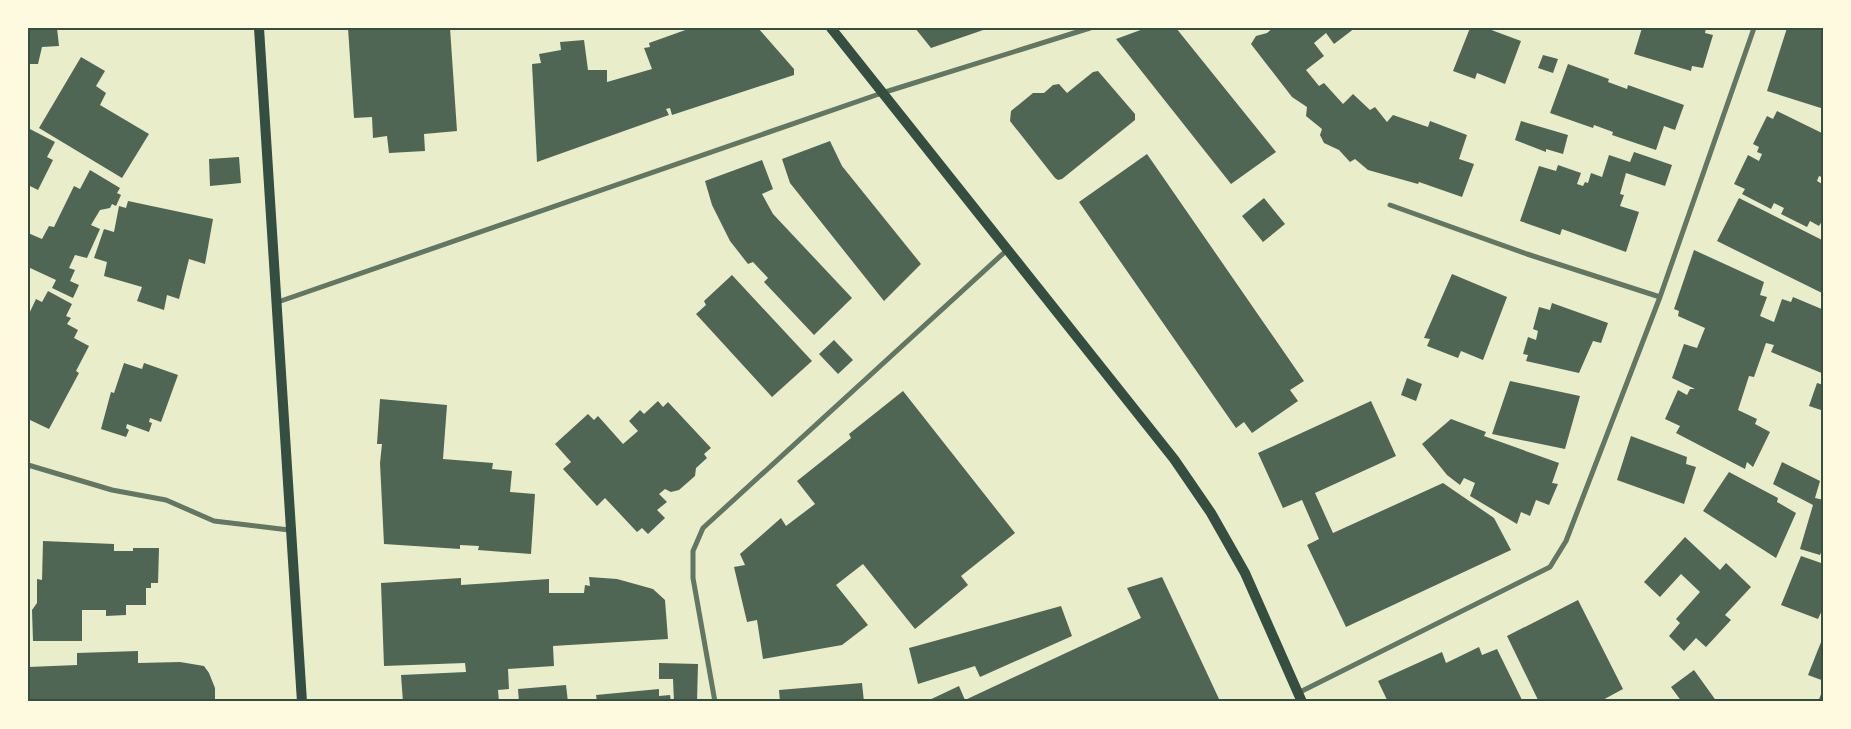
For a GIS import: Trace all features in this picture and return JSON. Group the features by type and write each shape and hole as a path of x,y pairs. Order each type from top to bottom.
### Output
{"main road":[{"path":"259,28 289,530 302,702"},
{"path":"831,28 1174,458 1211,513 1245,573 1300,697"}],"street":[{"path":"275,303 882,93 1090,28"},
{"path":"1300,697 1550,567 1566,541 1660,297 1754,28"},
{"path":"1390,205 1527,254 1660,297"},
{"path":"715,702 693,578 693,551 703,528 1008,248"},
{"path":"28,465 112,490 166,500 214,521 289,530"}],"building":[{"path":"28,28 57,28 59,46 42,47 38,64 29,64 28,61"},
{"path":"348,28 450,28 457,131 424,134 425,151 389,153 387,136 373,138 372,117 354,118"},
{"path":"691,28 758,28 794,69 794,75 672,115 670,108 666,109 669,115 537,162 532,64 541,63 539,54 561,50 560,42 584,40 588,70 607,70 607,82 652,69 644,48 650,47 649,43"},
{"path":"915,28 989,28 931,48"},
{"path":"1146,28 1176,28 1276,152 1231,184 1116,39"},
{"path":"1273,28 1355,28 1334,44 1326,33 1314,43 1324,56 1306,70 1319,86 1324,83 1343,104 1353,94 1370,110 1375,107 1387,122 1393,115 1428,127 1430,121 1467,135 1459,159 1474,164 1462,197 1419,182 1418,184 1368,170 1355,159 1350,162 1339,150 1324,143 1320,135 1322,129 1306,116 1307,107 1292,97 1251,44 1256,36 1267,33"},
{"path":"1470,28 1486,28 1521,41 1505,84 1477,73 1475,79 1453,71"},
{"path":"1642,28 1706,28 1705,33 1713,35 1703,68 1692,66 1691,71 1634,54"},
{"path":"1787,28 1824,28 1824,109 1767,91"},
{"path":"1543,55 1558,59 1553,73 1538,68"},
{"path":"81,57 105,71 96,86 106,93 100,105 149,134 122,178 39,128"},
{"path":"1568,64 1609,79 1608,82 1627,89 1628,85 1684,105 1675,130 1664,126 1656,150 1612,135 1613,132 1594,125 1593,128 1550,113"},
{"path":"1098,71 1135,114 1135,120 1062,179 1058,180 1010,121 1011,111 1033,93 1044,93 1053,85 1059,84 1067,93 1093,72"},
{"path":"1777,111 1824,134 1824,178 1819,176 1817,181 1824,185 1824,218 1819,226 1810,221 1807,227 1781,214 1784,208 1774,203 1771,209 1742,194 1745,189 1734,184 1748,155 1759,161 1762,154 1757,152 1759,147 1753,144 1767,116 1773,119"},
{"path":"1521,121 1568,135 1563,154 1546,149 1546,152 1515,140"},
{"path":"28,128 55,142 47,157 53,160 38,190 28,185"},
{"path":"830,141 842,166 921,264 884,301 790,183 782,159"},
{"path":"1634,152 1672,165 1665,186 1626,173 1620,194 1624,195 1620,206 1639,212 1626,252 1562,229 1560,235 1520,221 1539,166 1556,171 1558,165 1581,173 1577,184 1583,186 1585,182 1588,183 1591,173 1602,177 1609,155 1630,162"},
{"path":"1147,154 1304,381 1290,390 1298,401 1252,433 1244,422 1236,428 1079,202"},
{"path":"239,157 241,183 210,186 209,159"},
{"path":"762,160 773,189 762,194 773,214 852,298 814,335 764,282 768,278 753,262 748,264 730,241 712,205 705,181"},
{"path":"90,170 120,188 117,193 121,195 116,206 112,204 110,208 100,210 91,225 100,229 87,258 75,255 69,268 75,270 70,281 79,285 73,298 52,288 56,280 28,267 28,233 42,239 49,226 54,227 74,186 80,189"},
{"path":"1264,198 1285,224 1263,242 1242,216"},
{"path":"1739,198 1824,241 1824,294 1717,241"},
{"path":"128,201 213,219 205,264 189,259 179,299 167,295 164,310 137,301 142,287 104,276 107,262 94,258 104,229 114,232 119,206 126,208"},
{"path":"1694,250 1764,282 1760,295 1767,297 1760,316 1774,322 1782,299 1791,302 1793,297 1824,310 1824,374 1771,352 1774,345 1766,343 1754,377 1749,376 1738,410 1757,419 1755,424 1770,432 1753,467 1747,462 1745,469 1676,433 1680,426 1665,419 1678,390 1687,395 1690,389 1695,389 1672,378 1684,344 1697,348 1705,328 1678,316 1679,311 1674,309"},
{"path":"1452,274 1507,297 1483,360 1461,351 1458,358 1427,346 1430,339 1424,338"},
{"path":"732,275 812,361 772,397 696,314 706,305 704,301"},
{"path":"48,291 72,304 66,316 71,318 67,324 78,330 74,338 89,346 76,371 79,373 49,429 28,419 28,343 30,338 28,337 28,316 36,299 42,302"},
{"path":"1552,303 1608,323 1601,343 1593,341 1579,373 1526,361 1528,355 1523,354 1528,337 1536,340 1538,331 1533,329 1539,307 1550,310"},
{"path":"834,340 853,360 838,374 819,354"},
{"path":"124,363 142,369 144,363 178,375 161,422 150,418 149,422 152,423 149,432 127,424 126,428 129,430 126,437 101,429 111,392 114,393"},
{"path":"1407,378 1422,384 1416,401 1401,395"},
{"path":"1510,381 1580,396 1565,449 1492,434"},
{"path":"1817,383 1824,385 1824,411 1809,406"},
{"path":"903,391 1015,533 961,576 968,585 915,629 863,564 836,585 868,625 842,645 763,659 757,620 747,622 734,567 745,565 740,554 781,518 786,526 815,504 797,481 851,438 849,434"},
{"path":"380,399 447,405 443,459 493,463 492,469 512,471 510,492 535,494 531,554 478,550 479,546 460,545 460,549 384,544 380,463 382,444 377,444"},
{"path":"658,401 663,407 668,402 711,448 704,454 707,458 696,468 695,476 679,490 671,492 665,489 659,494 667,502 657,510 665,518 648,534 642,528 637,532 605,498 597,506 563,469 571,462 555,444 588,414 594,420 598,416 623,444 638,431 629,421 640,410 644,414"},
{"path":"1371,401 1396,456 1315,493 1333,533 1443,483 1494,518 1511,550 1346,627 1307,545 1319,539 1302,500 1283,508 1258,453"},
{"path":"1451,419 1486,432 1484,436 1559,463 1552,483 1558,484 1549,505 1536,500 1530,516 1521,512 1517,524 1470,496 1475,483 1464,478 1460,485 1447,475 1422,444"},
{"path":"1631,436 1687,457 1686,464 1696,467 1684,504 1617,480"},
{"path":"1782,462 1820,481 1815,498 1824,500 1824,546 1820,555 1800,549 1813,505 1773,484"},
{"path":"1729,472 1778,498 1777,502 1796,513 1776,558 1703,511"},
{"path":"1685,537 1720,570 1726,563 1751,587 1725,615 1731,620 1706,647 1696,638 1684,651 1669,636 1680,623 1676,619 1700,592 1681,574 1660,597 1644,582"},
{"path":"43,541 114,544 114,551 133,551 133,548 159,548 158,583 151,583 151,588 146,588 146,605 126,605 126,615 106,616 106,610 82,610 82,641 33,641 32,610 37,603 37,579 42,580"},
{"path":"1801,556 1824,564 1824,606 1818,619 1781,605"},
{"path":"589,577 617,579 653,589 665,600 668,639 553,646 554,666 508,669 509,689 498,690 499,702 403,702 401,675 466,672 465,663 384,666 381,583 461,578 461,585 549,579 549,593 584,593 585,585 590,586"},
{"path":"1162,577 1219,699 1213,702 925,702 959,686 965,700 1141,618 1127,588"},
{"path":"1578,600 1623,689 1599,702 1539,702 1507,636"},
{"path":"1061,606 1072,636 980,677 975,666 918,684 909,648"},
{"path":"1824,637 1824,681 1808,675"},
{"path":"1479,647 1482,655 1497,649 1523,702 1388,702 1378,681 1442,652 1446,663"},
{"path":"138,651 138,663 180,662 204,666 215,688 215,702 28,702 28,667 77,665 77,653"},
{"path":"659,663 698,664 697,702 674,702 673,679 659,679"},
{"path":"1694,670 1717,702 1682,702 1671,687"},
{"path":"862,683 864,702 780,702 779,690"},
{"path":"566,685 568,702 519,702 518,689"},
{"path":"659,689 659,696 670,695 671,702 597,702 596,695"},
{"path":"1823,689 1824,702 1818,702"}]}
